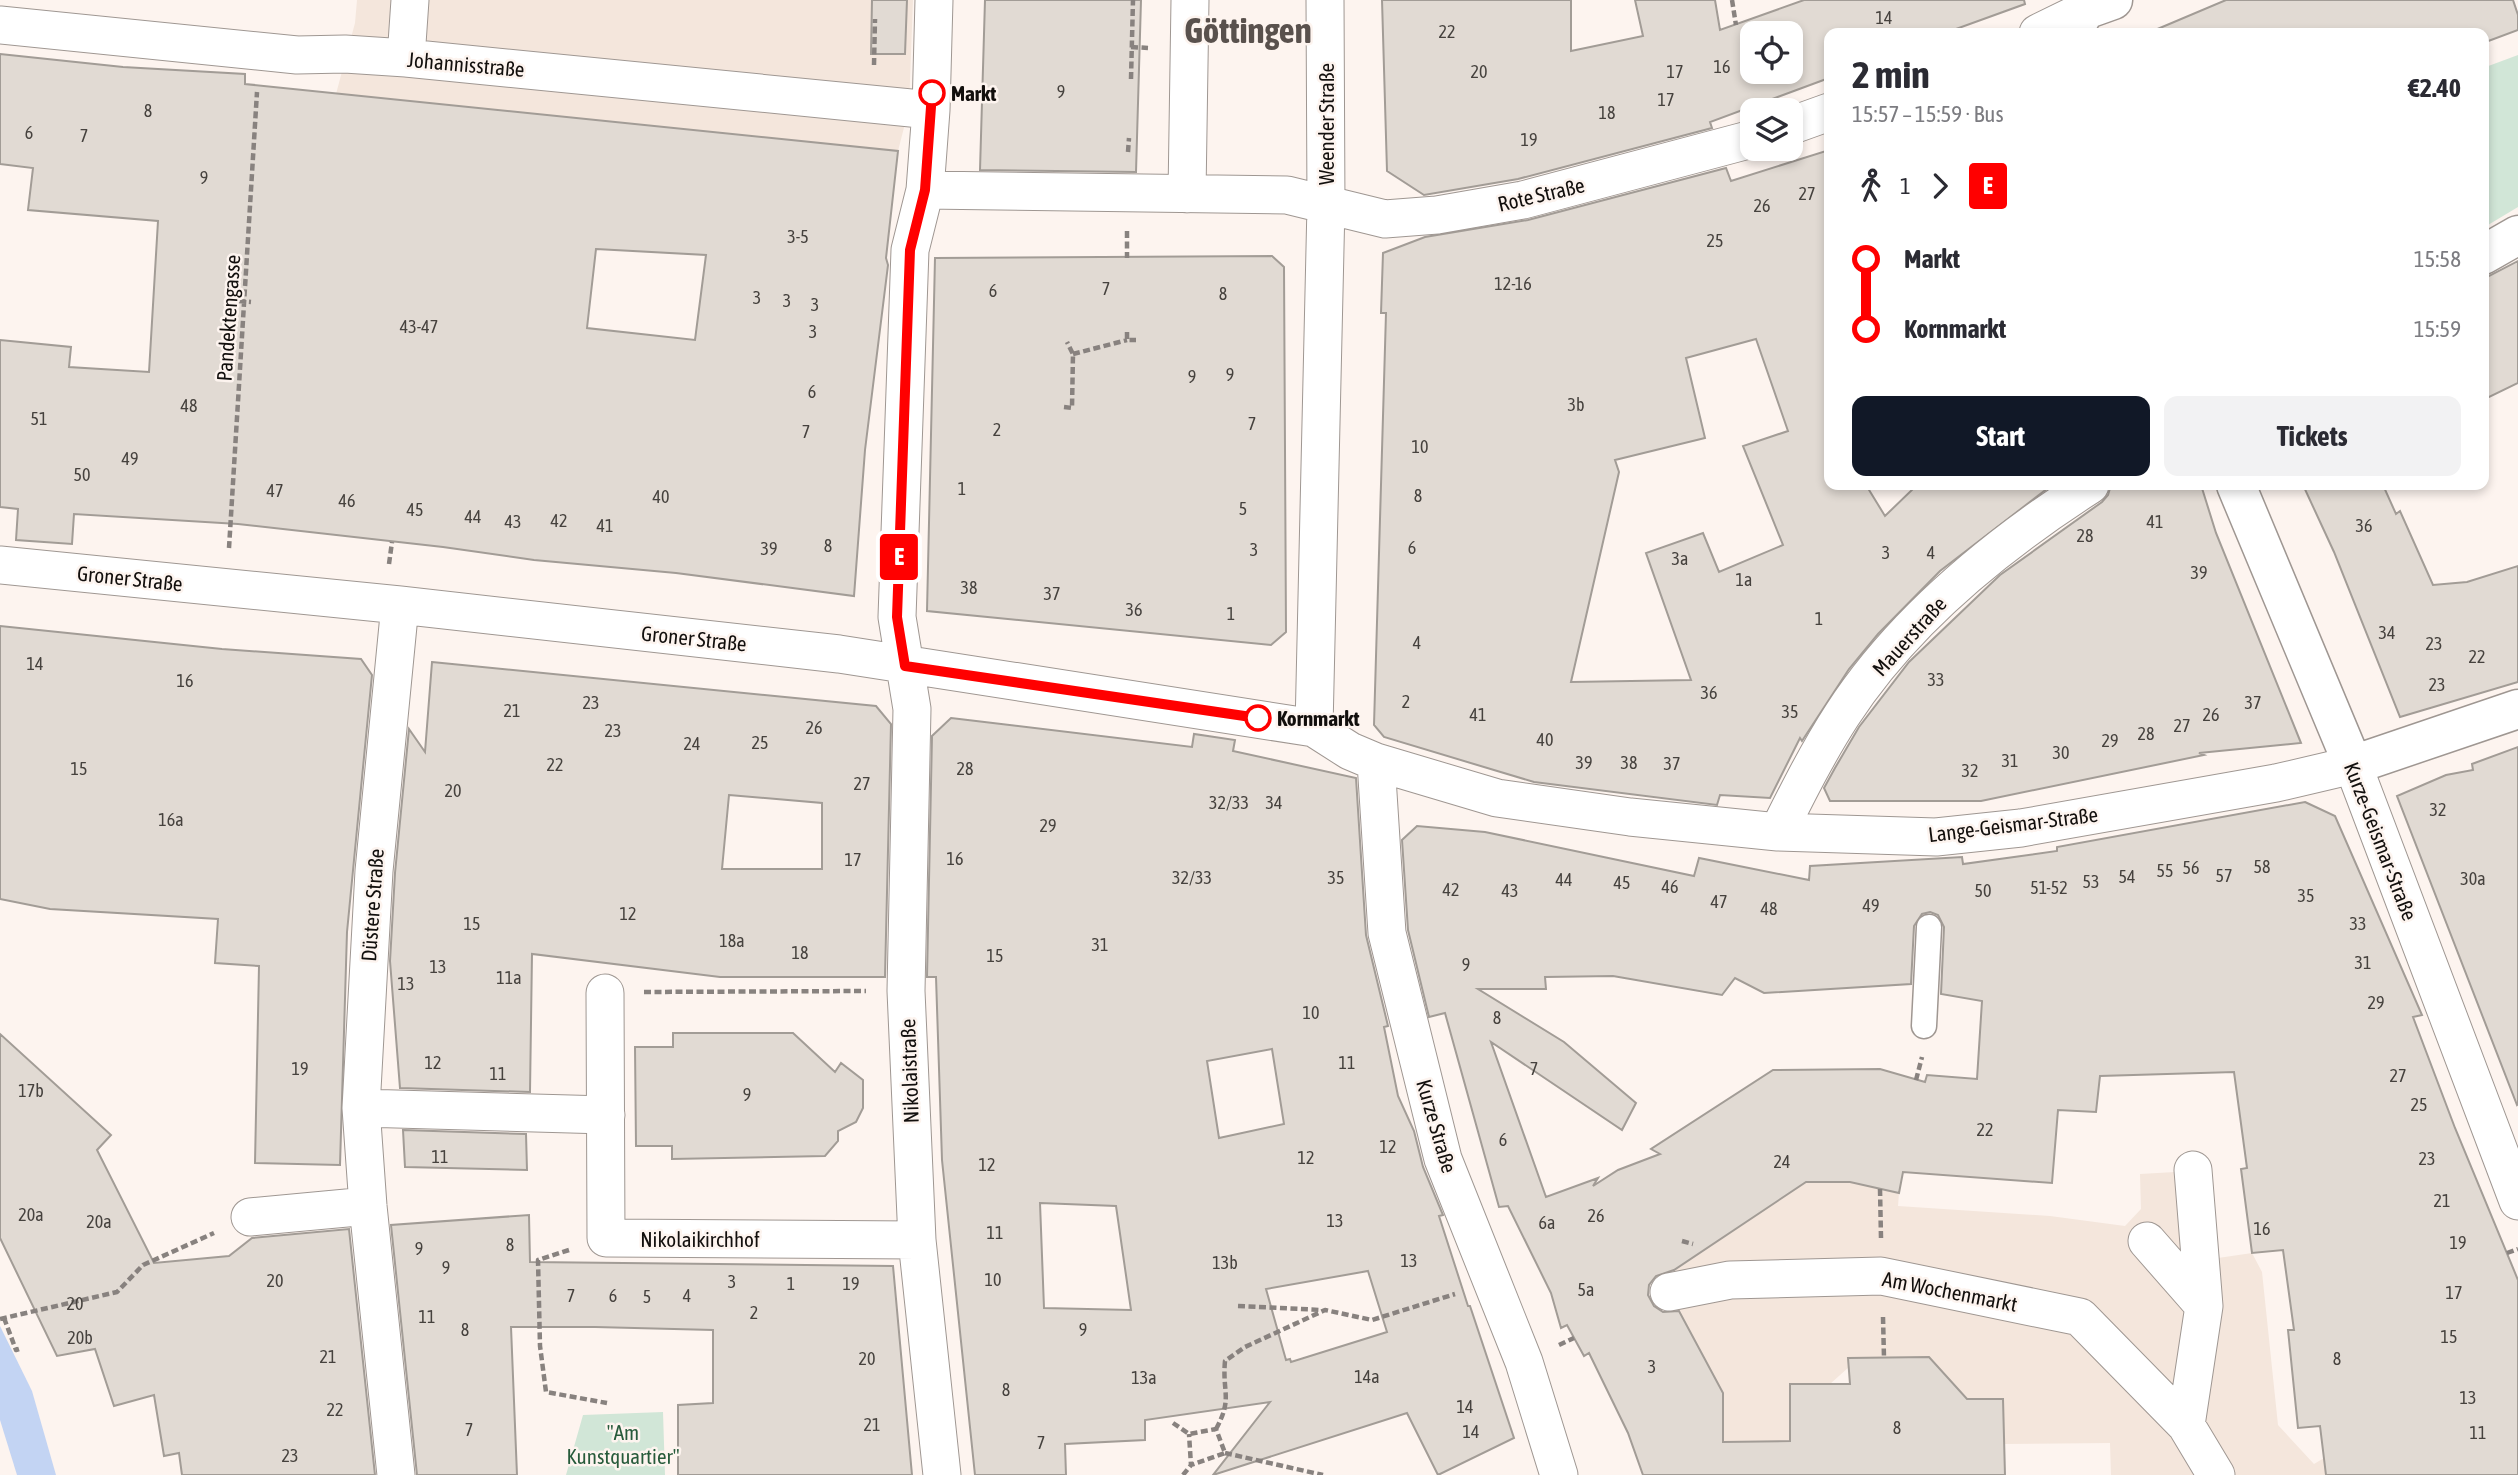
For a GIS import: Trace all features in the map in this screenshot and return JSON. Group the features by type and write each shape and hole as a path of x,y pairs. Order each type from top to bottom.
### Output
{"street":[{"path":"406,58 410,0"},
{"name":"Nikolaistraße","path":"934,0 931,110 925,190 910,250 897,617 912,709 906,991 917,1240 942,1475"},
{"path":"1187,194 1190,0"},
{"name":"Weender Straße","path":"1325,0 1326,205"},
{"path":"2050,28 2090,11"},
{"name":"Johannisstraße","path":"0,25 262,51 406,58 931,110"},
{"path":"1803,122 1824,114"},
{"name":"Rote Straße","path":"1326,205 1385,219 1437,215 1523,200 1740,142"},
{"path":"925,190 1287,195 1326,205 1314,728"},
{"path":"2489,252 2518,235"},
{"name":"Mauerstraße","path":"1778,832 1843,713 1907,634 1946,594 2008,540 2083,490"},
{"name":"Kurze-Geismar-Straße","path":"2238,490 2353,765 2518,1202"},
{"name":"Groner Straße","path":"0,565 400,605 839,654 1314,728 1350,751 1376,761"},
{"name":"Düstere Straße","path":"396,1475 368,1206 361,1108 374,871 400,605"},
{"name":"Lange-Geismar-Straße","path":"1376,761 1497,798 1630,817 1935,848 2034,826 2276,783 2353,765 2518,709"},
{"name":"Kurze Straße","path":"1376,761 1387,933 1443,1159 1524,1362 1559,1475"},
{"name":"Nikolaikirchhof","path":"605,992 606,1238 917,1240"},
{"path":"361,1108 606,1115"},
{"path":"2186,1425 2204,1306 2193,1170"},
{"path":"250,1217 368,1206"},
{"path":"2147,1241 2204,1306"},
{"name":"Am Wochenmarkt","path":"1669,1292 1730,1280 1881,1276 2080,1317 2186,1425 2216,1475"}],"lane":[{"path":"1924,1026 1929,927"}],"path":[{"path":"1130,79 1133,0"},
{"path":"1732,0 1736,25"},
{"path":"874,54 875,19"},
{"path":"1131,47 1139,48"},
{"name":"Pandektengasse","path":"225,587 248,302 262,51"},
{"path":"228,300 248,302"},
{"path":"1127,332 1127,340"},
{"path":"1073,354 1136,340"},
{"path":"1064,407 1072,408 1073,354 1067,342"},
{"path":"605,992 906,991"},
{"path":"19,1349 16,1350 1,1319 117,1292 143,1265 250,1217"},
{"path":"2507,1252 2518,1249"},
{"path":"538,1260 540,1346 546,1392 607,1403"},
{"path":"1238,1306 1325,1310 1372,1320 1492,1282"},
{"path":"1225,1453 1216,1429 1226,1410 1228,1398 1223,1381 1225,1361 1245,1347 1325,1310"},
{"path":"1173,1423 1189,1434 1216,1429"},
{"path":"1189,1434 1191,1465"},
{"path":"1182,1475 1191,1465 1225,1453 1323,1475"}],"shaded area":[{"path":"357,0 913,0 909,108 898,151 336,94 355,23"},
{"path":"2209,1170 2218,1258 2252,1253 2262,1272 2278,1425 2314,1464 2324,1458 2326,1475 2111,1475 2110,1443 2003,1444 2002,1399 1967,1399 1849,1367 1830,1384 1790,1385 1790,1441 1723,1442 1723,1393 1662,1280 1705,1248 1806,1182 1850,1182 1899,1193 1898,1206 2050,1216 2125,1226 2141,1209 2140,1174"}],"green space":[{"path":"2518,55 2518,207 2489,224 2489,66"},
{"name":"\"Am Kunstquartier\"","path":"663,1412 665,1475 566,1475 583,1415"}],"water":[{"path":"0,1326 32,1391 56,1475 17,1475 0,1420"}],"building":[{"path":"872,0 907,0 905,54 871,54"},
{"path":"985,0 1141,0 1136,172 980,170"},
{"path":"1382,0 1571,0 1571,51 1643,36 1635,0 1715,0 1720,30 1740,23 1740,84 1803,84 1803,21 1745,21 1804,0 2024,0 2025,4 1959,28 1824,28 1824,80 1775,98 1740,98 1740,111 1710,122 1712,128 1518,179 1424,195 1387,171"},
{"path":"2226,0 2513,0 2518,15 2518,30 2489,41 2489,28 2160,28"},
{"path":"0,54 123,67 245,74 245,84 898,151 886,258 888,265 865,450 854,596 676,573 534,560 238,524 74,514 72,544 16,540 18,509 0,507 0,340 71,347 69,367 149,372 158,221 28,210 33,168 0,164","holes":["596,249 706,255 695,340 587,328"]},
{"path":"1824,152 1824,490 1869,490 1885,516 1912,490 2045,490 1940,571 1878,634 1849,669 1802,741 1800,738 1770,798 1720,795 1717,805 1534,782 1384,737 1374,725 1386,313 1381,313 1383,253 1425,237 1528,220 1726,168 1731,181 1794,161 1803,161 1803,158","holes":["1756,339 1788,431 1743,446 1783,545 1719,572 1703,533 1646,553 1691,680 1571,682 1619,472 1615,460 1705,438 1686,358"]},
{"path":"1272,256 1284,267 1286,632 1271,645 927,611 935,258"},
{"path":"2518,261 2518,383 2489,397 2489,276"},
{"path":"2110,490 2203,490 2216,533 2301,743 2199,753 2204,755 1981,801 1830,801 1824,788 1835,768 1859,727 1909,662 2000,575 2108,495"},
{"path":"2305,490 2385,490 2396,514 2400,511 2433,585 2467,582 2518,566 2518,682 2400,717 2334,552"},
{"path":"0,626 222,649 361,659 372,675 347,932 340,1165 255,1163 259,966 215,963 218,919 50,909 0,899"},
{"path":"432,662 876,706 891,724 885,977 720,977 532,954 530,1092 400,1088 390,961 395,873 409,729 425,752","holes":["729,795 822,803 822,869 722,869"]},
{"path":"951,718 1192,747 1194,734 1235,740 1233,751 1356,778 1366,935 1388,1026 1384,1027 1398,1096 1414,1131 1423,1167 1443,1215 1439,1216 1514,1438 1438,1475 1407,1413 1213,1475 1270,1402 1145,1420 1145,1440 1065,1444 1066,1475 975,1475 942,1160 936,977 927,977 932,736","holes":["1272,1049 1284,1124 1219,1138 1207,1061","1040,1203 1116,1206 1131,1310 1044,1308","1368,1271 1387,1332 1291,1362 1290,1359 1286,1360 1266,1289"]},
{"path":"2518,747 2517,1105 2397,796 2446,775 2473,770 2472,764"},
{"path":"2305,802 2335,816 2422,1015 2413,1017 2455,1128 2518,1280 2518,1475 2326,1475 2320,1426 2298,1428 2288,1330 2294,1330 2283,1250 2252,1253 2241,1169 2247,1168 2234,1072 2100,1076 2096,1112 2058,1110 2052,1183 1903,1172 1899,1193 1850,1182 1806,1182 1674,1270 1656,1276 1649,1285 1648,1295 1654,1306 1663,1312 1679,1311 1723,1393 1723,1442 1790,1441 1790,1384 1850,1384 1848,1358 1929,1357 1967,1399 2003,1399 2005,1475 1643,1475 1628,1433 1589,1353 1584,1356 1567,1325 1561,1328 1551,1293 1508,1206 1499,1207 1445,1013 1429,1017 1408,930 1402,840 1417,826 1485,832 1694,876 1699,858 1809,880 1810,866 1962,857 1963,864 2057,851 2057,847","holes":["1930,912 1938,915 1944,927 1941,994 1982,1001 1977,1079 1927,1075 1925,1082 1880,1069 1773,1070 1651,1149 1660,1154 1618,1170 1593,1186 1598,1178 1546,1197 1491,1042 1622,1130 1636,1103 1564,1042 1478,989 1546,989 1545,977 1613,976 1722,995 1735,978 1764,993 1911,984 1914,926 1922,914"]},
{"path":"673,1033 793,1033 835,1072 841,1063 863,1080 863,1108 856,1122 838,1131 838,1141 825,1156 672,1159 672,1146 636,1146 635,1047 673,1047"},
{"path":"0,1034 111,1135 97,1150 154,1263 229,1256 252,1238 349,1229 375,1475 182,1475 179,1453 164,1456 154,1395 114,1406 95,1349 57,1356 0,1238"},
{"path":"403,1130 526,1134 527,1170 405,1167"},
{"path":"529,1215 530,1262 893,1266 912,1475 678,1475 678,1405 713,1403 713,1330 511,1327 517,1475 417,1475 391,1225"}],"bus line":[{"name":"E","path":"932,93 925,190 910,250 897,617 905,666 1258,718"}],"place":[{"name":"Markt","path":"932,93"},
{"name":"Kornmarkt","path":"1258,718"}],"district":[{"name":"Göttingen","path":"1248,30"}]}
